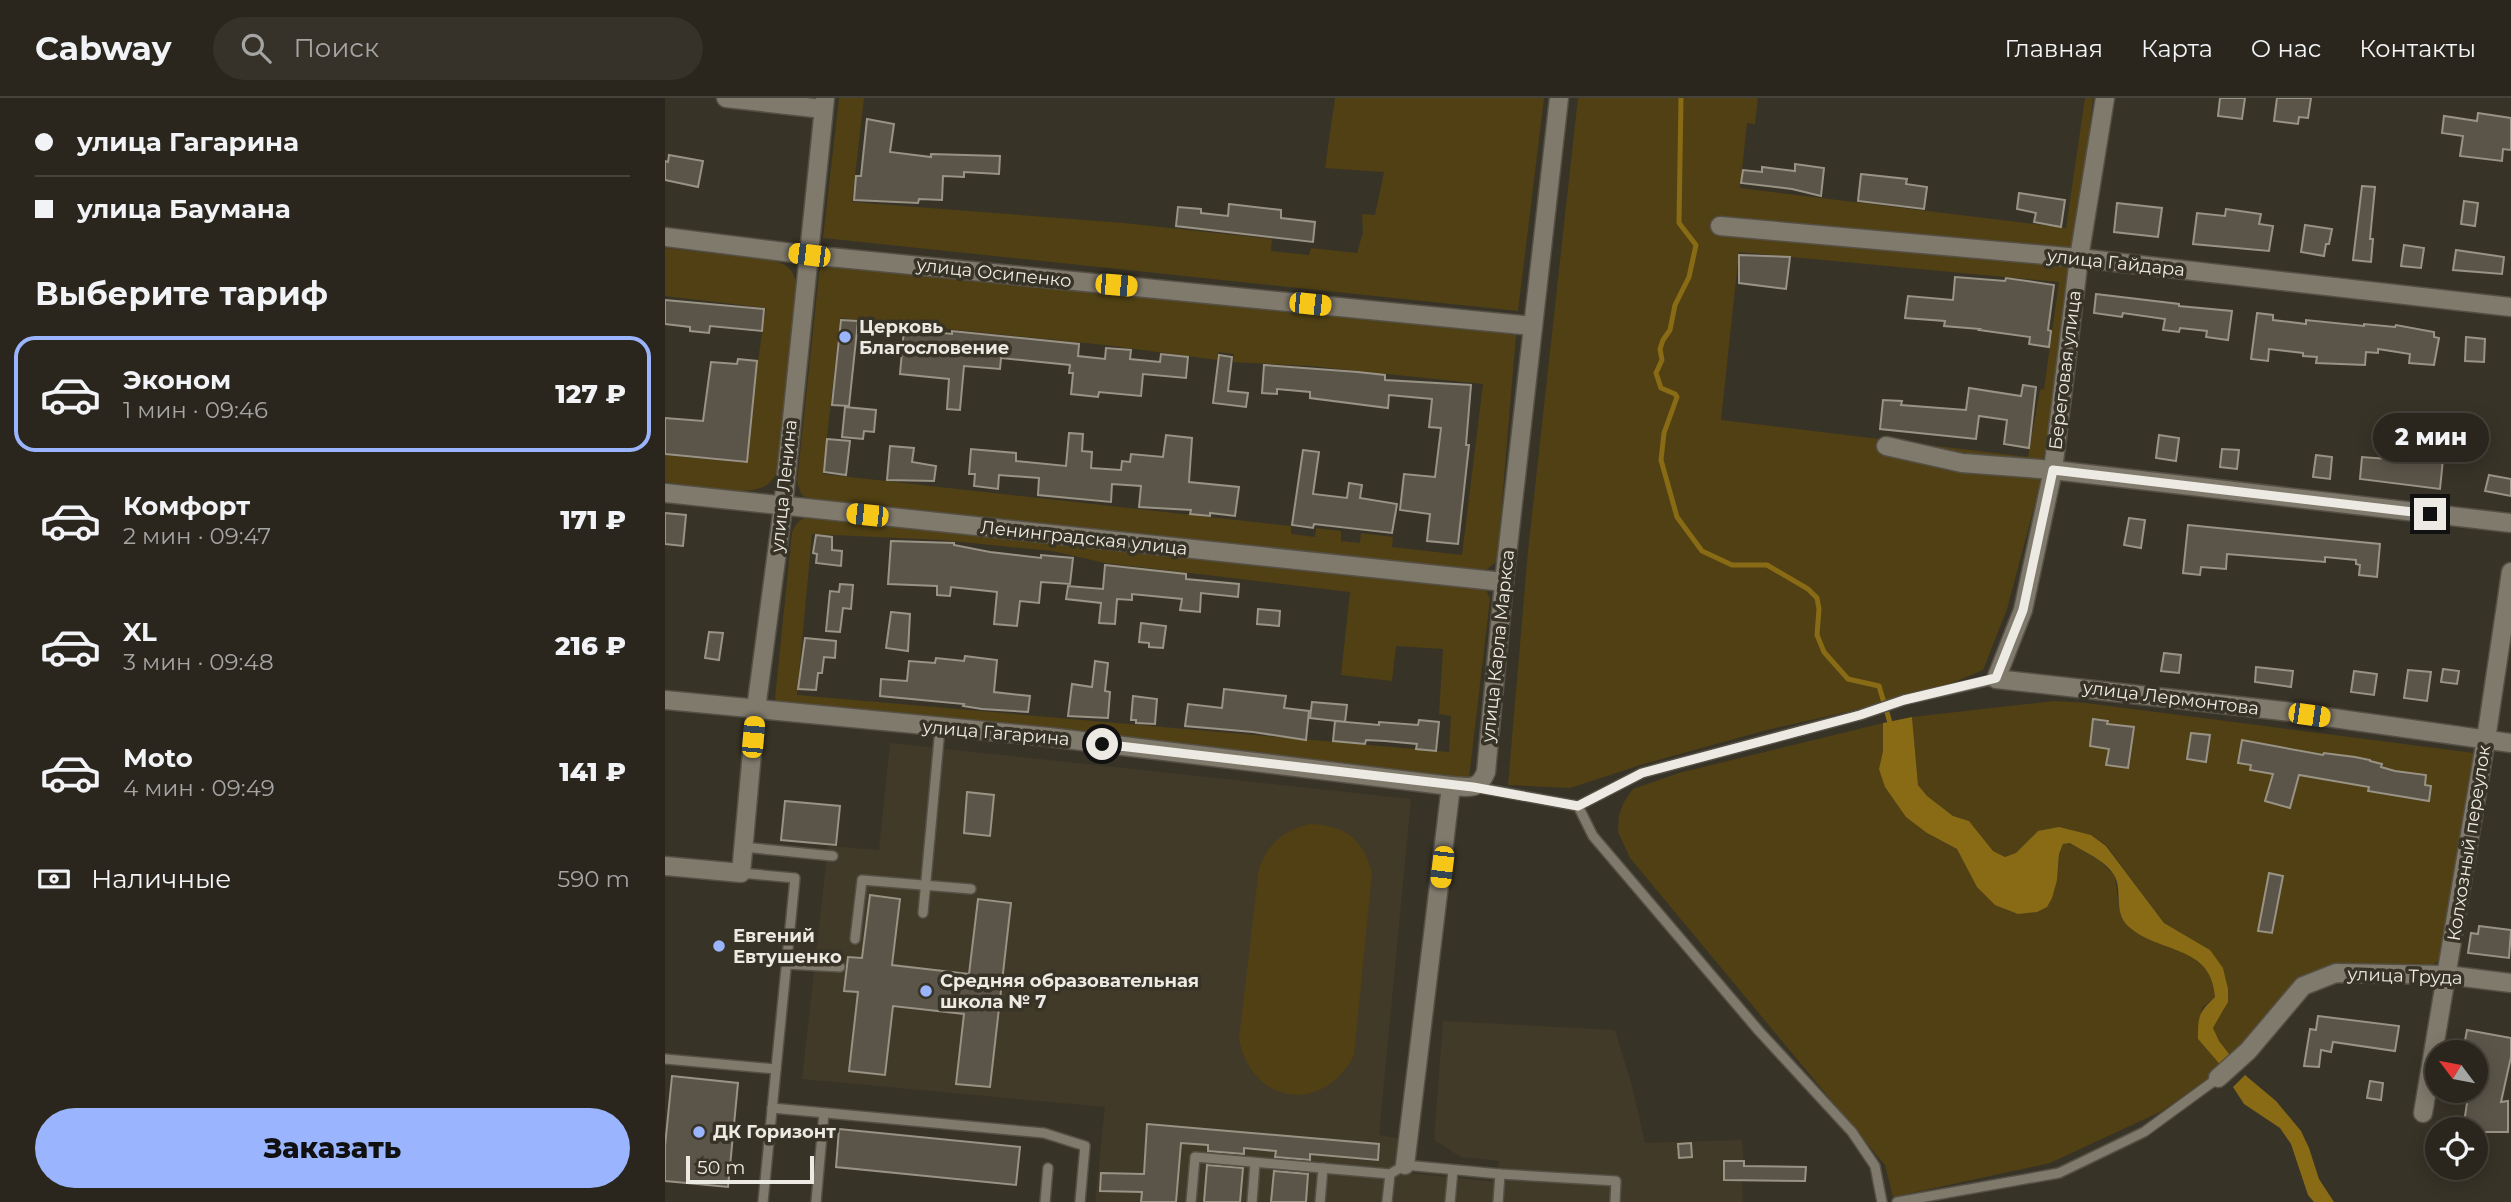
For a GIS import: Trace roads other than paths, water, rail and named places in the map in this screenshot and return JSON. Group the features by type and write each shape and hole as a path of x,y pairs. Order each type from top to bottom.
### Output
{"street":[{"path":"726,98 824,104"},
{"name":"улица Карла Маркса","path":"1473,787 1482,782 1486,772 1504,582 1559,98"},
{"name":"Береговая улица","path":"1996,678 2023,610 2053,470 2079,258 2105,98"},
{"name":"улица Ленина","path":"741,873 756,709 783,506 824,104"},
{"name":"улица Гайдара","path":"1720,226 2079,258 2511,307"},
{"name":"улица Осипенко","path":"665,237 809,255 1532,326"},
{"path":"1886,446 1962,463 2053,470 2511,523"},
{"name":"Ленинградская улица","path":"665,493 1504,582"},
{"name":"Колхозный переулок","path":"2423,1113 2486,739 2511,572"},
{"name":"улица Лермонтова","path":"1996,678 2283,711 2511,743"},
{"name":"улица Гагарина","path":"665,701 1049,737 1451,786"},
{"path":"1398,1169 1451,786 1473,787"},
{"path":"665,866 741,873"},
{"name":"улица Труда","path":"2218,1078 2248,1051 2303,986 2336,973 2447,975 2511,983"}],"lane":[{"path":"1473,787 1578,806 1642,773 1860,715 1904,700 1996,678"},
{"path":"923,913 940,728"},
{"path":"1578,806 1593,836 1759,1031 1852,1132 1875,1166 1882,1202"},
{"path":"743,847 833,856"},
{"path":"741,873 795,878 763,1202"},
{"path":"855,939 862,880 971,889"},
{"path":"786,964 840,967"},
{"path":"665,1059 776,1069"},
{"path":"1896,1202 2059,1173 2144,1132 2218,1078"},
{"path":"772,1108 1044,1133 1085,1146 1080,1202"},
{"path":"816,1202 824,1113"},
{"path":"1191,1202 1195,1157 1323,1168 1453,1170 1616,1181 1615,1202"},
{"path":"1252,1202 1255,1163"},
{"path":"1045,1202 1048,1168"},
{"path":"1320,1202 1323,1168"},
{"path":"1387,1202 1398,1169"},
{"path":"1451,1202 1453,1170"},
{"path":"1498,1202 1500,1174"}],"waterway":[{"path":"1681,98 1679,223 1696,245 1689,277 1675,305 1670,330 1660,349 1662,360 1656,373 1661,388 1677,397 1664,433 1661,460 1677,517 1702,551 1732,565 1767,565 1808,589 1817,598 1817,635 1824,652 1848,679 1879,686 1891,726"}],"place":[{"name":"Церковь Благословение","path":"845,337"},
{"name":"Евгений Евтушенко","path":"719,946"},
{"name":"Средняя образовательная школа № 7","path":"926,991"},
{"name":"ДК Горизонт","path":"699,1132"}]}
